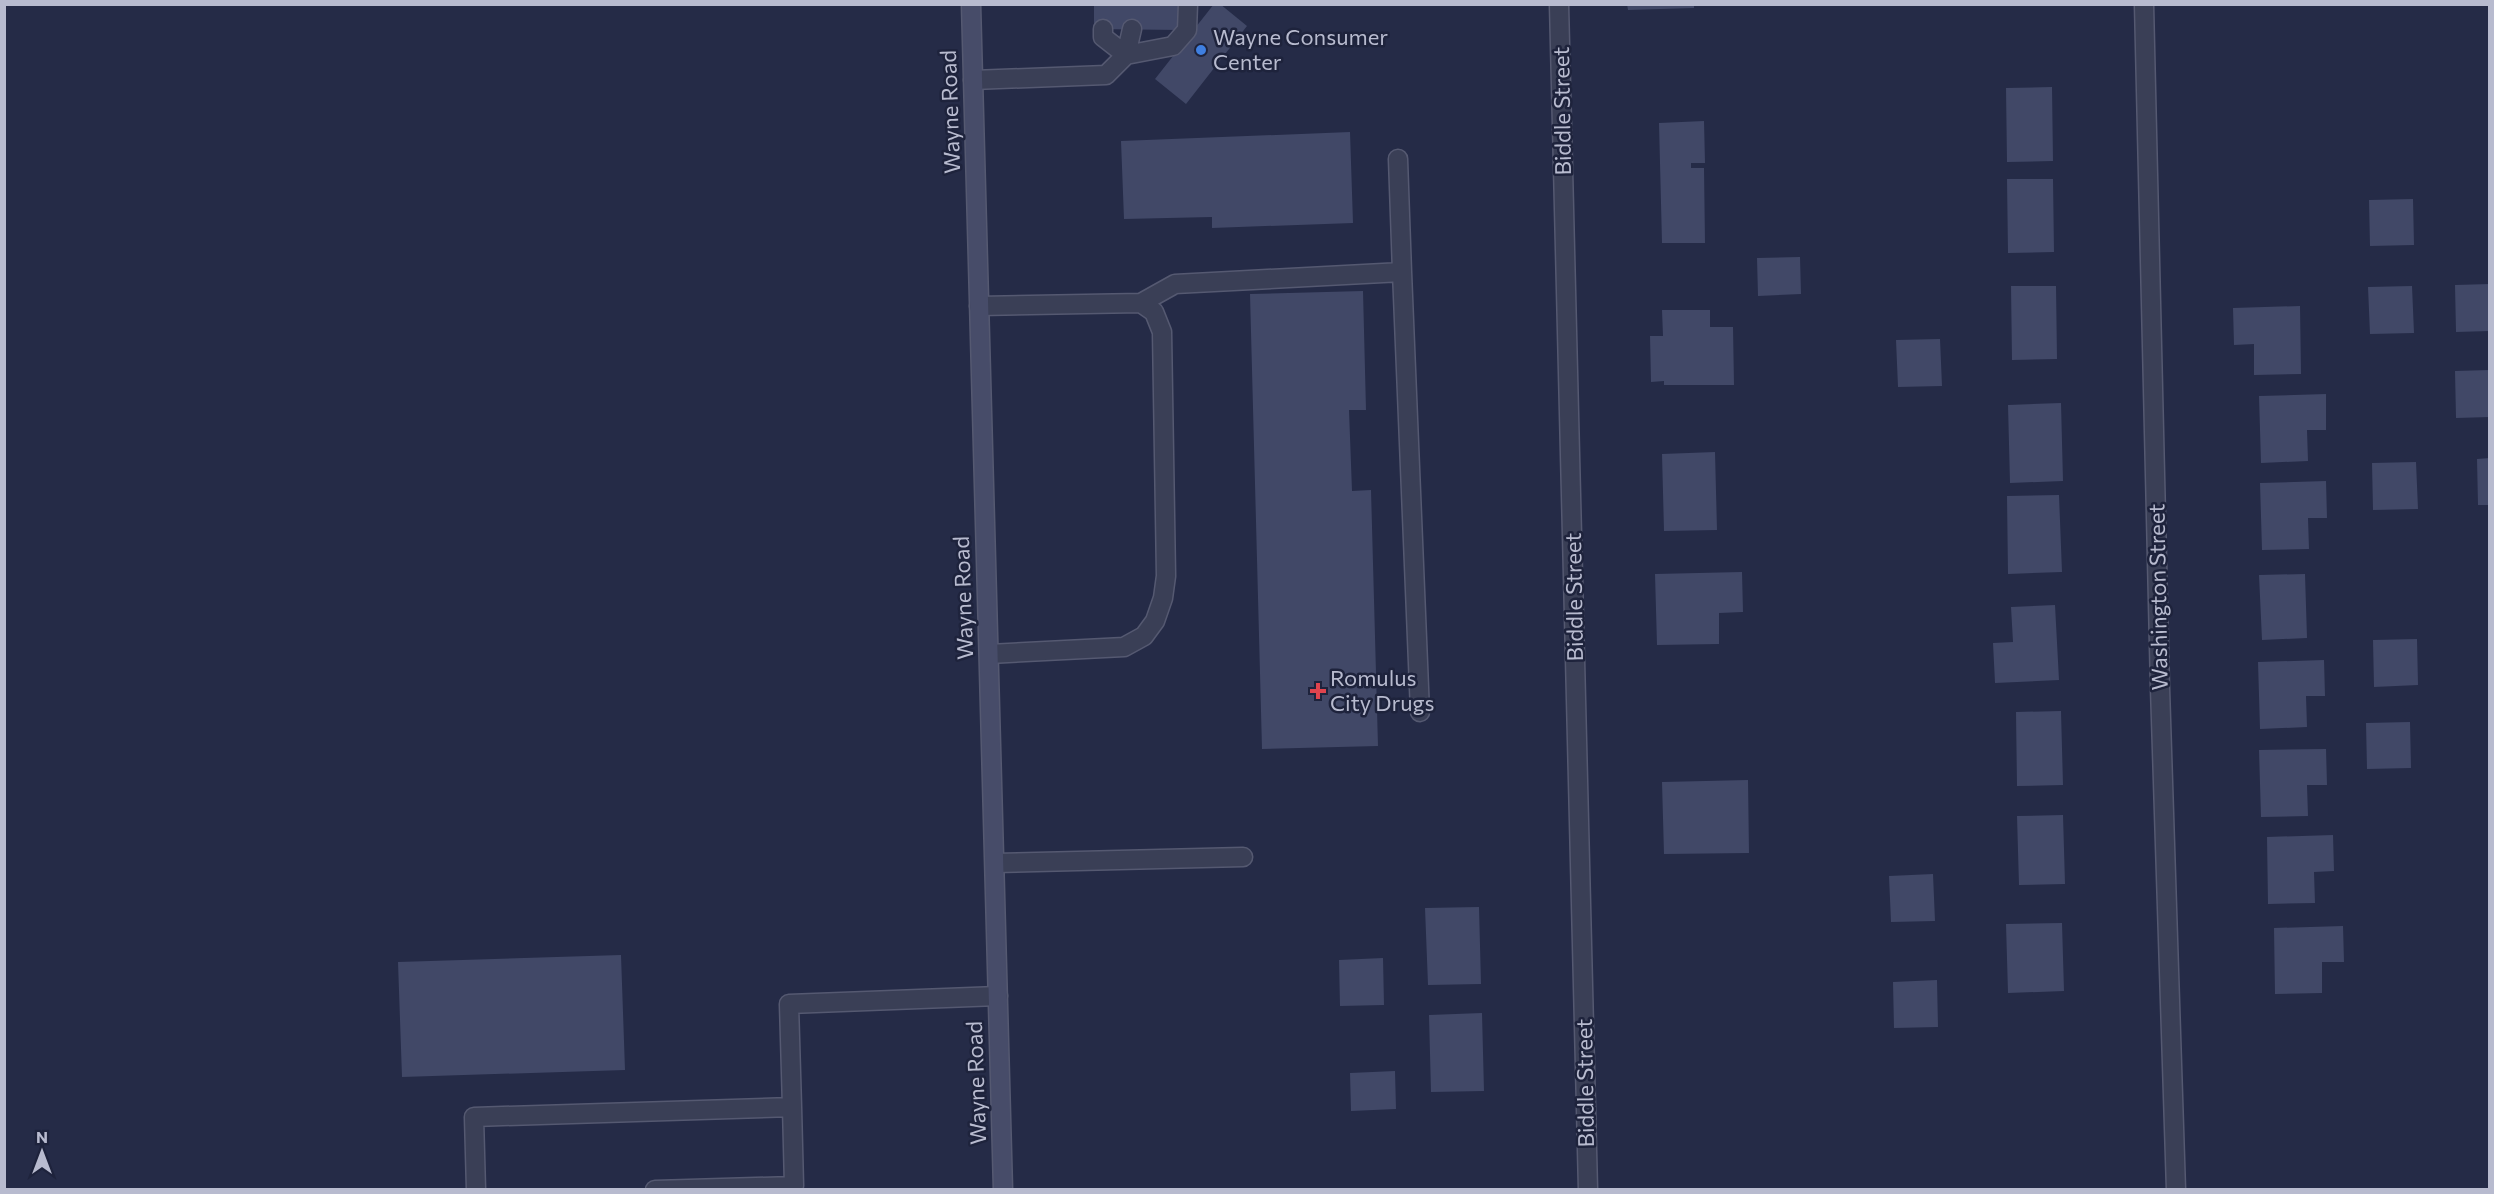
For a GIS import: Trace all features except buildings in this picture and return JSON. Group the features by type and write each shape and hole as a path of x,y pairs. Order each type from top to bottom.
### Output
{"main road":[{"name":"Wayne Road","path":"971,4 1003,1190"}],"street":[{"path":"1103,29 1103,37 1126,55 1173,46 1187,30 1188,4"},
{"name":"Biddle Street","path":"1559,4 1588,1190"},
{"name":"Washington Street","path":"2144,4 2160,688 2176,1190"},
{"path":"973,80 1106,75 1126,55 1132,29"},
{"path":"1398,159 1419,712"},
{"path":"979,306 1141,303 1175,284 1402,272"},
{"path":"989,654 1124,647 1144,636 1155,621 1163,598 1166,576 1162,332 1154,312 1141,303"},
{"path":"994,863 1244,857"},
{"path":"655,1190 794,1186 789,1004 998,996"},
{"path":"476,1190 474,1117 792,1107"}],"place":[{"name":"Wayne Consumer Center","path":"1201,50"},
{"name":"Romulus City Drugs","path":"1318,691"}]}
